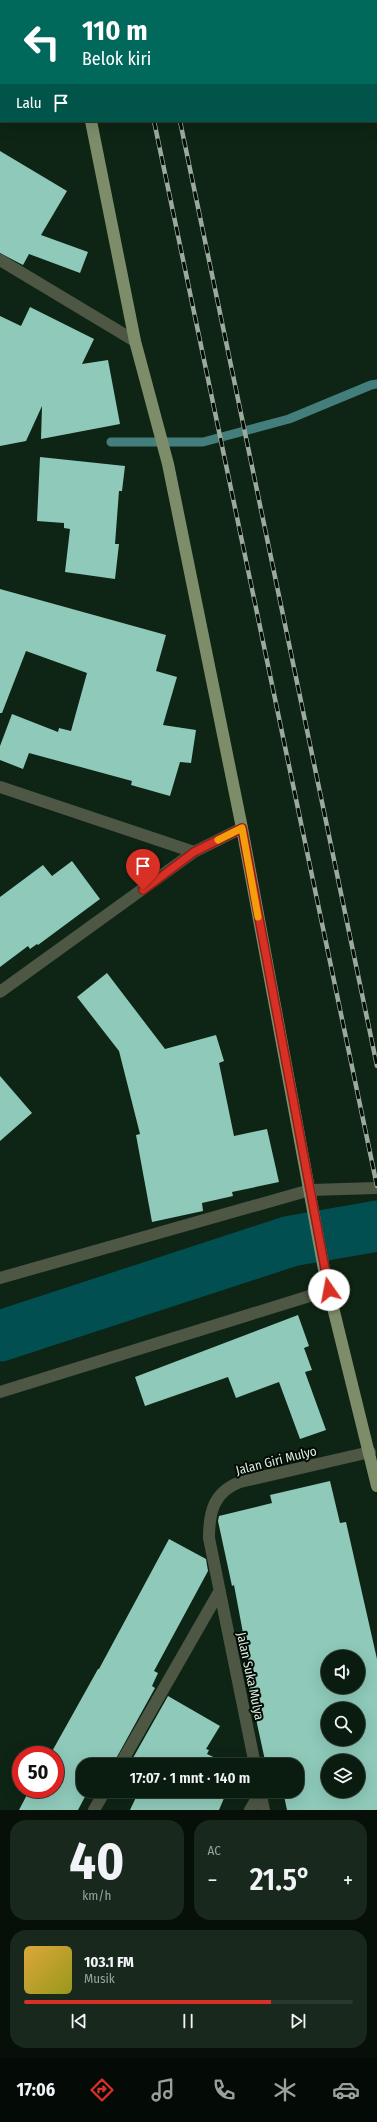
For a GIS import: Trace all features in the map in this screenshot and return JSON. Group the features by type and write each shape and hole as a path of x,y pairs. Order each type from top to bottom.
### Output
{"main road":[{"path":"92,122 135,341 168,464 242,828 314,1208 325,1275 370,1452 377,1486"}],"street":[{"path":"0,260 135,341"},
{"path":"0,787 194,852"},
{"path":"0,992 194,852 242,828"},
{"path":"0,1278 310,1190 377,1188"},
{"path":"0,1392 329,1290"},
{"name":"Jalan Giri Mulyo","path":"220,1592 209,1538 209,1527 218,1496 228,1486 370,1452"},
{"path":"124,1758 220,1592"},
{"name":"Jalan Suka Mulya","path":"220,1592 254,1758"},
{"path":"94,1810 100,1798"},
{"path":"250,1810 257,1798"},
{"path":"262,1798 264,1810"}],"building":[{"path":"0,151 67,191 41,235 88,252 80,273 29,254 23,265 0,253"},
{"path":"30,307 94,339 82,364 108,360 120,424 41,439 42,406 26,441 0,446 0,316 21,326"},
{"path":"40,457 125,466 122,491 119,491 115,544 119,544 115,579 65,572 70,529 64,528 64,523 37,521"},
{"path":"0,589 166,635 156,671 177,677 163,725 196,730 191,763 180,762 170,796 131,785 132,781 29,753 23,769 0,760 0,746 12,714 58,732 59,728 71,731 87,673 26,651 2,713 0,713"},
{"path":"72,861 100,899 38,945 37,944 30,949 28,946 0,967 0,897 43,865 52,876"},
{"path":"107,973 165,1049 216,1035 224,1061 219,1063 234,1136 267,1129 279,1182 232,1192 233,1196 202,1203 203,1211 152,1222 136,1135 140,1134 119,1051 77,997"},
{"path":"0,1076 32,1113 0,1141"},
{"path":"298,1315 309,1346 304,1348 312,1370 305,1372 326,1430 300,1439 279,1382 236,1398 228,1377 145,1406 135,1377"},
{"path":"330,1481 340,1523 346,1522 377,1659 377,1810 287,1810 284,1798 304,1798 304,1758 264,1758 248,1682 252,1681 234,1585 232,1586 218,1521 219,1516 272,1503 270,1495"},
{"path":"169,1539 206,1559 208,1571 154,1671 158,1673 152,1686 155,1688 116,1758 76,1758 76,1798 84,1798 78,1810 19,1810 25,1798 64,1798 64,1746 55,1746 99,1669"},
{"path":"168,1696 220,1726 206,1749 209,1750 207,1754 215,1758 133,1758"},
{"path":"136,1798 224,1798 219,1810 130,1810"}],"waterway":[{"path":"111,442 203,442 289,419 371,385 377,384"},
{"path":"0,1336 291,1241 377,1226"}],"railway":[{"path":"154,122 377,1186"},
{"path":"180,122 377,1066"}],"slow traffic":[{"path":"218,840 242,828 258,917"}],"route":[{"path":"143,890 194,852 242,828 329,1290"}]}
